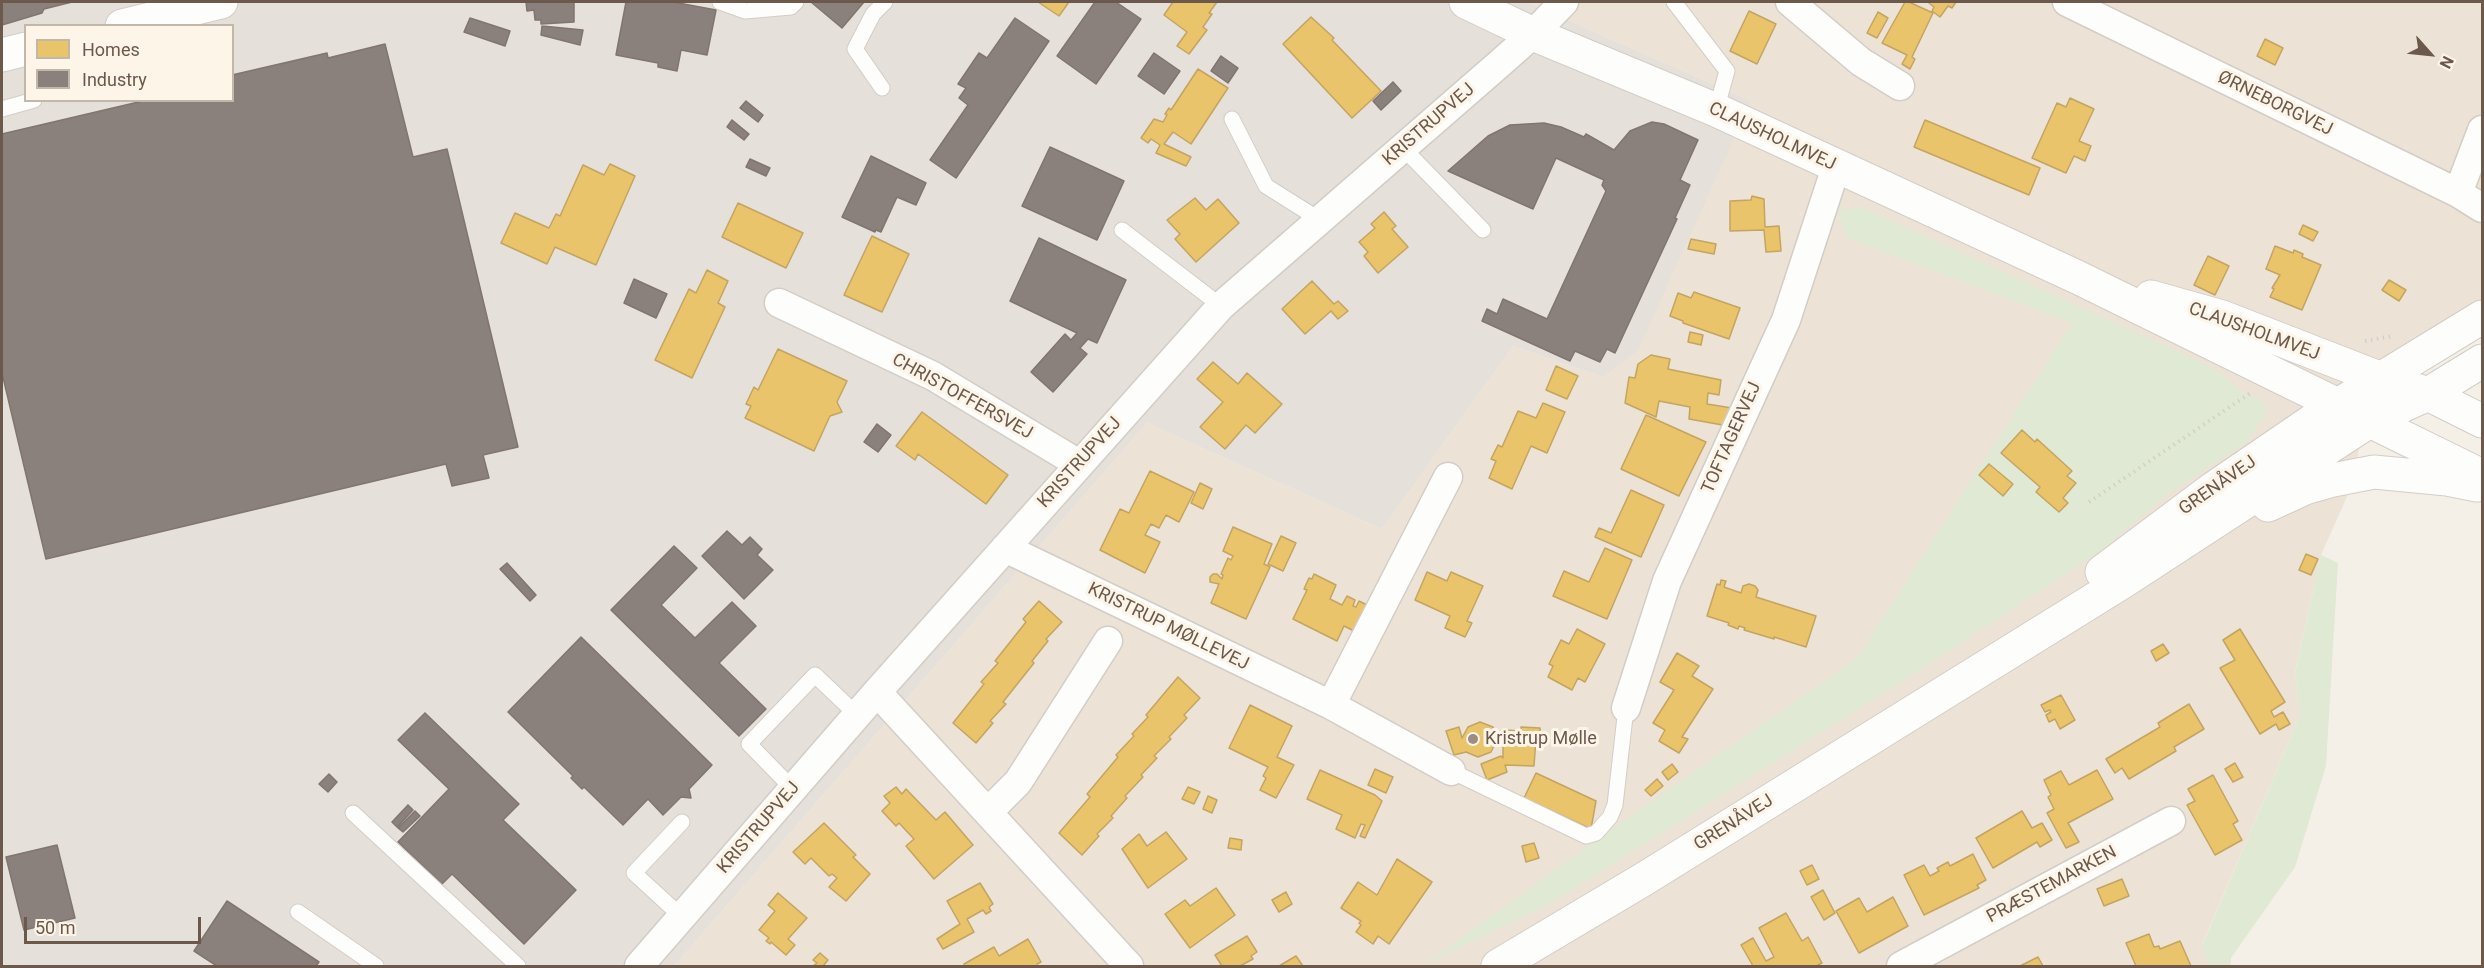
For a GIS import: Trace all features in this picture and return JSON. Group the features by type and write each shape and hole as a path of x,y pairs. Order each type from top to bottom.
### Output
{"street":[{"path":"130,24 221,2"},
{"name":"CLAUSHOLMVEJ","path":"1466,2 1533,34 1716,110 2077,277 2337,404 2381,416"},
{"name":"KRISTRUPVEJ","path":"639,966 877,692 1221,306 1533,34 1564,2"},
{"path":"1790,2 1861,62 1900,86"},
{"name":"ØRNEBORGVEJ","path":"2067,2 2458,193 2482,208"},
{"path":"2,55 24,50"},
{"path":"2458,193 2482,130"},
{"name":"TOFTAGERVEJ","path":"1626,708 1667,581 1786,320 1836,166"},
{"name":"CLAUSHOLMVEJ","path":"2077,277 2222,317 2379,378 2428,394 2482,422"},
{"name":"CHRISTOFFERSVEJ","path":"779,303 933,376 1079,464"},
{"name":"GRENÅVEJ","path":"1969,677 2125,553 2214,488 2337,404 2482,317"},
{"name":"GRENÅVEJ","path":"1498,966 1644,879 2124,581 2381,416 2428,394 2482,361"},
{"path":"2381,416 2443,431 2482,450"},
{"path":"2381,416 2482,476"},
{"path":"2124,581 2180,561 2259,509 2305,488 2333,480 2374,472 2447,479 2482,487"},
{"path":"1331,705 1448,477"},
{"name":"KRISTRUP MØLLEVEJ","path":"1005,548 1331,705 1451,771"},
{"path":"988,812 1018,782 1108,641"},
{"path":"877,692 988,812 1116,963"},
{"name":"PRÆSTEMARKEN","path":"1901,966 1938,958 2171,821"}],"lane":[{"path":"720,2 745,11 791,7 796,2"},
{"path":"882,88 855,49 873,14 885,2"},
{"path":"1674,2 1727,71 1716,110"},
{"path":"2,109 27,102"},
{"path":"1232,118 1266,186 1320,220"},
{"path":"1403,148 1483,230"},
{"path":"1122,230 1221,306"},
{"path":"793,789 749,744 815,675 857,715"},
{"path":"1451,771 1586,836 1596,833 1610,817 1615,805 1626,708"},
{"path":"353,813 519,966"},
{"path":"682,822 634,873 682,917"},
{"path":"298,912 376,966"}],"path":[{"path":"2089,502 2217,414 2264,385 2283,379"}],"shaded area":[{"path":"2,2 1527,2 1751,101 1638,350 1603,377 1513,346 1382,529 1147,423 674,966 2,966"},
{"path":"1527,2 2482,2 2482,304 2373,372 2353,483 2321,555 2295,672 2300,716 2202,945 2209,966 674,966 1147,423 1382,529 1513,346 1603,377 1751,101"}],"green space":[{"path":"1863,208 2214,368 2243,393 2260,399 2267,411 2247,442 2169,493 2100,551 1920,670 1549,904 1422,966 1592,843 1857,658 2072,323 1847,238 1837,210"},
{"path":"2321,555 2338,563 2326,766 2295,867 2231,958 2231,966 2209,966 2202,946 2300,716 2295,673"}],"building: Homes":[{"path":"1038,2 1069,2 1059,16"},
{"path":"1173,2 1217,2 1203,27 1207,30 1189,54 1177,46 1187,32 1164,15"},
{"path":"1905,2 1933,13 1912,57 1915,59 1910,69 1902,64 1907,55 1882,43"},
{"path":"1930,2 1956,2 1952,8 1948,6 1940,17 1932,11 1934,7"},
{"path":"1749,11 1776,24 1757,64 1730,51"},
{"path":"1878,12 1888,18 1877,38 1867,33"},
{"path":"1311,17 1334,38 1332,40 1381,91 1352,118 1283,44"},
{"path":"2265,39 2283,48 2275,65 2257,56"},
{"path":"1198,69 1228,88 1191,144 1173,132 1164,144 1191,157 1186,166 1156,153 1160,145 1151,139 1148,143 1141,138 1154,119 1163,122 1167,115 1165,114 1169,108 1171,110"},
{"path":"2070,98 2094,109 2079,141 2091,146 2085,161 2074,156 2066,173 2032,158 2057,103 2066,107"},
{"path":"1925,120 2040,168 2029,195 1914,147"},
{"path":"610,164 635,176 596,265 555,247 547,264 501,243 515,213 549,228 556,214 560,216 583,165 604,175"},
{"path":"1752,196 1764,199 1765,227 1779,226 1781,251 1766,252 1764,230 1730,231 1730,201 1751,200"},
{"path":"1195,198 1206,210 1218,199 1239,223 1196,262 1175,239 1180,234 1167,220"},
{"path":"738,203 803,233 786,268 722,237"},
{"path":"1384,212 1396,226 1392,229 1408,247 1378,273 1364,256 1368,252 1359,242 1375,228 1371,224"},
{"path":"2303,225 2318,232 2313,241 2299,234"},
{"path":"872,236 909,254 882,312 844,295"},
{"path":"1691,239 1716,244 1714,254 1688,249"},
{"path":"2275,246 2293,253 2294,250 2303,254 2302,257 2321,265 2302,310 2270,297 2274,289 2272,288 2280,275 2266,269"},
{"path":"2208,256 2229,266 2215,295 2194,285"},
{"path":"707,270 728,281 718,303 725,307 692,378 655,360 689,289 696,293"},
{"path":"2389,280 2406,290 2399,301 2382,290"},
{"path":"1312,281 1334,304 1338,301 1348,311 1338,319 1331,311 1305,334 1282,309"},
{"path":"1694,292 1740,308 1729,339 1683,323 1670,316 1678,293 1691,298"},
{"path":"1690,332 1703,335 1701,345 1688,342"},
{"path":"778,349 847,381 837,402 842,412 830,416 814,451 745,418 751,406 746,404 754,387 758,390"},
{"path":"1651,355 1670,359 1668,369 1721,380 1719,395 1708,393 1707,404 1732,408 1728,426 1689,419 1690,407 1659,401 1656,417 1625,403 1629,377 1635,378 1638,364"},
{"path":"1213,362 1238,384 1247,373 1282,404 1255,433 1246,425 1225,449 1200,427 1223,402 1197,379"},
{"path":"1556,366 1578,376 1567,399 1546,390"},
{"path":"1543,403 1565,412 1547,453 1531,446 1512,489 1489,478 1496,461 1491,459 1498,445 1502,447 1518,411 1536,418"},
{"path":"922,412 1008,475 986,504 918,454 915,460 896,446"},
{"path":"1646,415 1706,442 1679,496 1621,469"},
{"path":"2022,430 2035,442 2037,439 2072,471 2067,476 2076,483 2063,498 2068,503 2059,512 2036,492 2040,487 2001,453"},
{"path":"1989,464 2013,484 2003,496 1979,475"},
{"path":"1150,471 1194,492 1179,522 1166,515 1159,528 1151,524 1145,535 1160,542 1145,573 1100,550 1120,509 1129,513"},
{"path":"1200,483 1212,489 1203,509 1191,503"},
{"path":"1631,490 1664,505 1641,557 1595,537 1599,528 1611,533"},
{"path":"1233,527 1272,544 1264,564 1270,567 1246,619 1211,603 1219,584 1210,582 1210,577 1217,574 1222,579 1221,574 1228,558 1231,560 1233,556 1223,551"},
{"path":"1281,536 1296,543 1283,571 1268,564"},
{"path":"1605,548 1632,560 1607,619 1553,596 1564,571 1589,582"},
{"path":"2306,554 2318,559 2311,575 2299,570"},
{"path":"1427,572 1447,581 1451,572 1483,586 1467,621 1472,623 1465,637 1445,628 1450,616 1415,600"},
{"path":"1314,574 1336,585 1330,599 1342,605 1347,596 1355,600 1353,606 1356,607 1359,601 1369,606 1356,632 1344,626 1337,641 1293,619 1307,590 1304,589 1309,578 1312,579"},
{"path":"1721,580 1726,581 1724,587 1741,593 1743,586 1749,584 1755,586 1758,590 1756,597 1816,616 1806,647 1744,630 1745,628 1739,626 1738,629 1728,625 1729,623 1707,616 1717,584 1720,585"},
{"path":"1039,601 1062,622 1046,639 1048,641 1032,661 1034,663 1003,702 1006,704 990,721 993,723 976,743 953,723 984,684 981,682 998,663 995,661 1026,622 1023,619"},
{"path":"1577,629 1605,644 1585,682 1578,678 1572,690 1548,677 1553,666 1549,664 1561,640 1569,644"},
{"path":"2240,629 2285,702 2271,711 2274,717 2283,712 2290,724 2279,730 2276,724 2260,734 2220,668 2235,660 2223,640"},
{"path":"2163,644 2169,653 2156,661 2151,651"},
{"path":"1677,653 1699,666 1692,676 1713,689 1682,737 1688,739 1679,753 1659,741 1665,730 1653,723 1674,690 1660,682"},
{"path":"1178,677 1200,698 1184,715 1187,718 1154,756 1157,758 1141,775 1143,777 1125,796 1127,798 1111,816 1113,818 1097,834 1099,836 1082,855 1059,833 1090,797 1087,794 1118,757 1116,755 1134,736 1132,734 1148,717 1146,715"},
{"path":"2061,695 2075,720 2060,729 2055,719 2049,722 2046,715 2051,712 2050,710 2045,712 2041,705"},
{"path":"2189,704 2204,729 2174,747 2176,751 2129,779 2122,768 2115,773 2106,759 2160,727 2158,723"},
{"path":"1250,705 1292,726 1277,757 1294,765 1276,798 1260,790 1268,767 1229,748"},
{"name":"Kristrup Mølle","path":"1480,722 1493,727 1497,740 1491,752 1478,757 1466,752 1454,755 1446,731 1459,727 1462,738 1468,727"},
{"path":"1521,727 1540,728 1540,738 1536,738 1534,766 1505,765 1507,772 1487,780 1481,764 1501,756 1503,758 1503,730 1521,731"},
{"path":"2235,763 2243,777 2233,782 2225,769"},
{"path":"1672,764 1678,772 1668,780 1662,772"},
{"path":"1375,769 1393,777 1386,793 1368,785"},
{"path":"1320,770 1375,795 1382,801 1365,838 1360,836 1365,825 1361,824 1355,838 1336,829 1342,815 1307,799"},
{"path":"2097,770 2113,799 2068,823 2079,842 2066,848 2047,813 2054,809 2044,780 2061,771 2069,785"},
{"path":"1536,773 1596,801 1591,829 1524,798"},
{"path":"2213,775 2238,821 2233,824 2242,840 2215,855 2187,805 2195,801 2188,789"},
{"path":"1657,779 1663,786 1651,796 1645,790"},
{"path":"896,787 902,794 906,789 936,820 945,812 973,845 934,879 906,846 914,839 899,823 896,826 882,811 890,803 884,796"},
{"path":"1188,787 1200,792 1194,804 1182,799"},
{"path":"1208,796 1217,800 1212,813 1203,809"},
{"path":"2022,811 2032,828 2042,823 2052,840 2040,847 2037,842 1993,868 1976,838"},
{"path":"824,823 856,855 853,857 870,874 846,901 829,887 837,878 832,874 829,876 811,858 805,864 793,852"},
{"path":"1166,832 1187,859 1148,888 1122,849 1139,834 1147,846"},
{"path":"1230,838 1242,840 1241,850 1228,848"},
{"path":"1534,843 1539,858 1526,862 1522,846"},
{"path":"1973,854 1986,880 1977,885 1979,888 1924,915 1904,875 1924,865 1930,876 1939,871 1937,868 1948,862 1950,866"},
{"path":"1397,859 1432,882 1389,944 1378,936 1373,944 1356,932 1361,921 1341,908 1358,882 1377,895"},
{"path":"1812,865 1819,879 1807,885 1800,871"},
{"path":"2122,879 2129,896 2104,906 2097,889"},
{"path":"980,883 993,904 989,907 991,911 986,914 983,910 967,919 974,932 943,949 937,939 960,924 947,901"},
{"path":"1216,888 1235,915 1190,948 1165,914 1185,900 1190,906"},
{"path":"1823,890 1835,913 1824,920 1811,897"},
{"path":"1286,892 1292,904 1279,912 1272,900"},
{"path":"778,893 807,918 788,939 795,945 786,955 771,942 770,944 766,941 769,938 759,930 775,911 768,905"},
{"path":"1893,897 1908,926 1859,953 1836,911 1859,898 1867,912"},
{"path":"1786,913 1802,941 1808,937 1822,963 1816,966 1753,966 1741,945 1753,938 1766,961 1774,957 1759,928"},
{"path":"2149,934 2154,947 2159,946 2160,949 2180,941 2191,966 2136,966 2126,943"},
{"path":"1247,936 1257,952 1251,956 1253,959 1240,966 1222,966 1215,955"},
{"path":"1028,939 1041,962 1037,964 1038,966 965,966 964,964 994,947 999,956"},
{"path":"820,953 828,960 823,966 813,966 817,963 813,960"},
{"path":"1296,956 1303,966 1279,966"},
{"path":"2038,957 2043,966 2020,966"}],"building: Industry":[{"path":"2,2 72,2 44,9 42,13 2,25"},
{"path":"526,2 574,2 574,22 541,24 541,20 535,20 534,10 527,11"},
{"path":"626,2 673,2 716,10 707,55 681,50 677,71 658,67 658,63 616,55"},
{"path":"811,2 864,2 842,28"},
{"path":"1095,2 1116,2 1141,19 1096,84 1057,56"},
{"path":"470,18 510,31 505,46 464,32"},
{"path":"1015,18 1049,41 956,178 930,160 968,105 959,98 966,88 958,84 979,53 987,58"},
{"path":"542,26 583,30 580,45 541,35"},
{"path":"385,44 413,157 447,149 518,447 483,455 489,478 452,486 446,464 46,559 2,373 2,134 138,102 234,102 234,75 327,53 328,58"},
{"path":"1154,53 1180,71 1164,94 1138,76"},
{"path":"1221,56 1238,68 1228,83 1211,71"},
{"path":"1393,82 1401,91 1381,110 1373,101"},
{"path":"746,101 763,115 758,122 740,108"},
{"path":"732,120 749,134 744,140 727,127"},
{"path":"1652,122 1664,124 1698,140 1680,180 1690,185 1675,218 1677,219 1615,353 1607,349 1600,362 1575,351 1570,361 1482,321 1487,309 1497,314 1503,299 1547,319 1606,191 1602,185 1604,180 1556,158 1533,209 1448,171 1488,136 1510,125 1544,123 1561,127 1584,137 1586,134 1614,150 1630,131"},
{"path":"1050,147 1124,181 1097,240 1022,206"},
{"path":"871,156 926,183 916,205 897,197 881,232 876,230 875,232 842,217"},
{"path":"750,159 770,168 766,176 746,167"},
{"path":"1039,238 1126,280 1097,343 1088,339 1080,348 1087,354 1053,392 1031,372 1065,334 1071,340 1077,333 1010,301"},
{"path":"634,279 667,294 656,318 624,303"},
{"path":"877,424 891,435 878,452 864,442"},
{"path":"727,531 742,545 750,537 762,549 757,555 773,570 744,599 702,556"},
{"path":"674,546 697,568 661,605 695,638 732,602 756,626 719,663 766,709 739,736 611,610"},
{"path":"507,563 536,595 530,601 500,569"},
{"path":"581,637 712,765 689,789 691,798 681,797 663,815 648,799 623,825 584,787 582,789 571,778 573,776 508,712"},
{"path":"425,713 519,804 503,820 576,890 524,944 452,874 442,884 398,842 449,789 398,740"},
{"path":"329,774 337,782 328,792 319,784"},
{"path":"408,805 413,810 397,827 392,822"},
{"path":"415,811 420,816 403,832 398,828"},
{"path":"57,845 75,918 24,930 6,857"},
{"path":"227,901 319,962 316,966 217,966 194,951"}],"place":[{"name":"Kristrup Mølle","path":"1473,739"}]}
